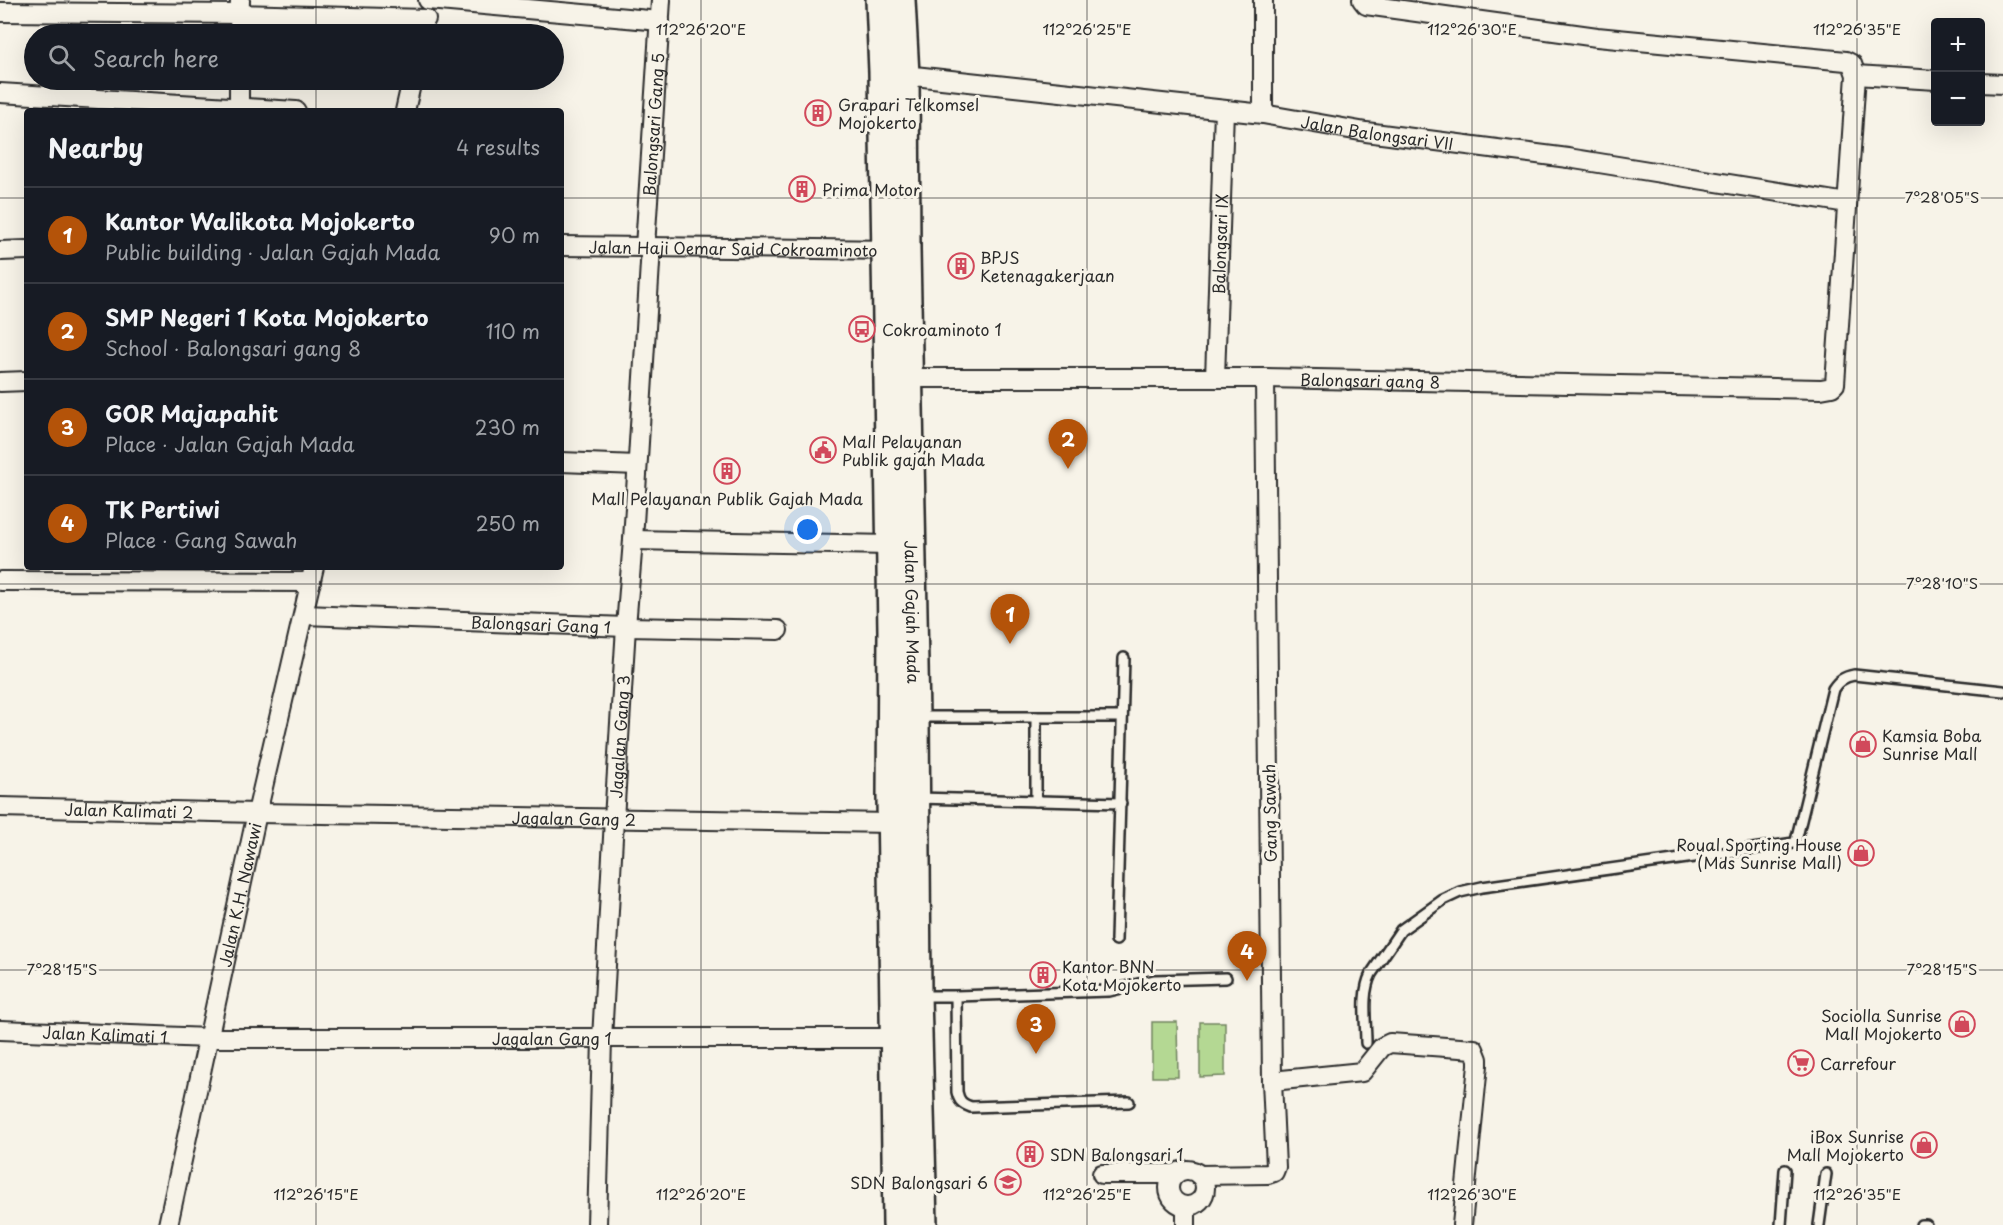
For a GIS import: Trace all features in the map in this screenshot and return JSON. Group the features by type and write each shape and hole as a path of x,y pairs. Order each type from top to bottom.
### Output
{"main road":[{"name":"Jalan Gajah Mada","path":"880,0 902,395 903,717 895,1038 897,1225"},
{"name":"Jalan Gajah Mada","path":"895,250 905,75 901,0"},
{"name":"Jalan Gajah Mada","path":"902,395 890,545 903,717"},
{"name":"Jalan Gajah Mada","path":"901,803 916,995 923,1225"}],"street":[{"path":"424,24 428,0 660,21"},
{"name":"Balongsari Gang 5","path":"648,247 661,0"},
{"path":"1263,0 1263,114"},
{"path":"1362,1 1366,5 1597,37 1846,61 1852,64 1856,75 1847,203"},
{"path":"239,7 239,24"},
{"path":"0,12 239,7 396,24"},
{"name":"Jalan Balongsari VII","path":"905,75 1263,114 1366,132 1568,158 1847,203"},
{"path":"1856,75 1931,80"},
{"path":"1985,82 2003,84"},
{"path":"239,90 239,107"},
{"path":"406,108 410,90"},
{"path":"0,93 253,108"},
{"name":"Balongsari IX","path":"1215,378 1224,110"},
{"name":"Balongsari gang 8","path":"902,395 1215,378 1821,389 1832,387 1836,379 1847,203"},
{"name":"Jalan Haji Oemar Said Cokroaminoto","path":"564,246 895,250"},
{"name":"Jagalan Gang 3","path":"597,1225 602,1039 626,627 638,465 648,247"},
{"path":"0,250 24,250"},
{"name":"Gang Sawah","path":"1199,1175 1268,1174 1275,1170 1272,1081 1265,378"},
{"path":"0,382 24,381"},
{"path":"564,462 638,465"},
{"path":"633,540 890,545"},
{"path":"0,581 313,575"},
{"name":"Jalan K.H. Nawawi","path":"168,1225 257,813 313,575"},
{"name":"Balongsari Gang 1","path":"304,615 626,627 778,630"},
{"name":"Jagalan Gang 2","path":"257,813 614,819 901,803"},
{"name":"Jalan Kalimati 2","path":"0,807 257,813"},
{"name":"Jalan Kalimati 1","path":"0,1030 208,1038"},
{"name":"Jagalan Gang 1","path":"208,1038 895,1038"},
{"path":"1272,1081 1362,1072 1382,1047 1390,1043 1474,1048 1478,1065 1462,1225"},
{"path":"1102,1174 1176,1174 1188,1171 1199,1175 1205,1186 1198,1202 1186,1206 1175,1202 1171,1197 1169,1185 1176,1174"},
{"path":"1186,1206 1186,1225"}],"lane":[{"path":"1116,940 1124,658"},
{"path":"1366,1043 1367,980 1401,930 1443,900 1460,892 1794,843 1833,689 1837,682 1845,677 1854,675 2003,692"},
{"path":"903,717 1122,717"},
{"path":"1036,717 1036,801"},
{"path":"901,803 1036,801 1121,803"},
{"path":"916,995 956,996 1109,991 1155,980 1226,978"},
{"path":"956,996 957,1092 962,1104 971,1107 1129,1102"},
{"path":"1781,1225 1785,1170"},
{"path":"1819,1225 1826,1174"},
{"path":"1921,1225 1926,1225"}],"green space":[{"path":"1152,1022 1177,1022 1178,1077 1152,1077"},
{"path":"1200,1022 1225,1022 1225,1076 1200,1077"}],"place":[{"name":"Grapari Telkomsel Mojokerto","path":"818,113"},
{"name":"Prima Motor","path":"802,189"},
{"name":"BPJS Ketenagakerjaan","path":"961,266"},
{"name":"Cokroaminoto 1","path":"862,329"},
{"name":"Mall Pelayanan Publik gajah Mada","path":"823,450"},
{"name":"SMP Negeri 1 Kota Mojokerto","path":"1068,469"},
{"name":"Mall Pelayanan Publik Gajah Mada","path":"727,471"},
{"name":"Kantor Walikota Mojokerto","path":"1010,644"},
{"name":"Kamsia Boba Sunrise Mall","path":"1863,744"},
{"name":"Royal Sporting House (Mds Sunrise Mall)","path":"1861,853"},
{"name":"Kantor BNN Kota Mojokerto","path":"1043,975"},
{"name":"TK Pertiwi","path":"1247,981"},
{"name":"Sociolla Sunrise Mall Mojokerto","path":"1962,1024"},
{"name":"GOR Majapahit","path":"1036,1054"},
{"name":"Carrefour","path":"1801,1063"},
{"name":"iBox Sunrise Mall Mojokerto","path":"1924,1145"},
{"name":"SDN Balongsari 1","path":"1030,1154"},
{"name":"SDN Balongsari 6","path":"1008,1182"}]}
